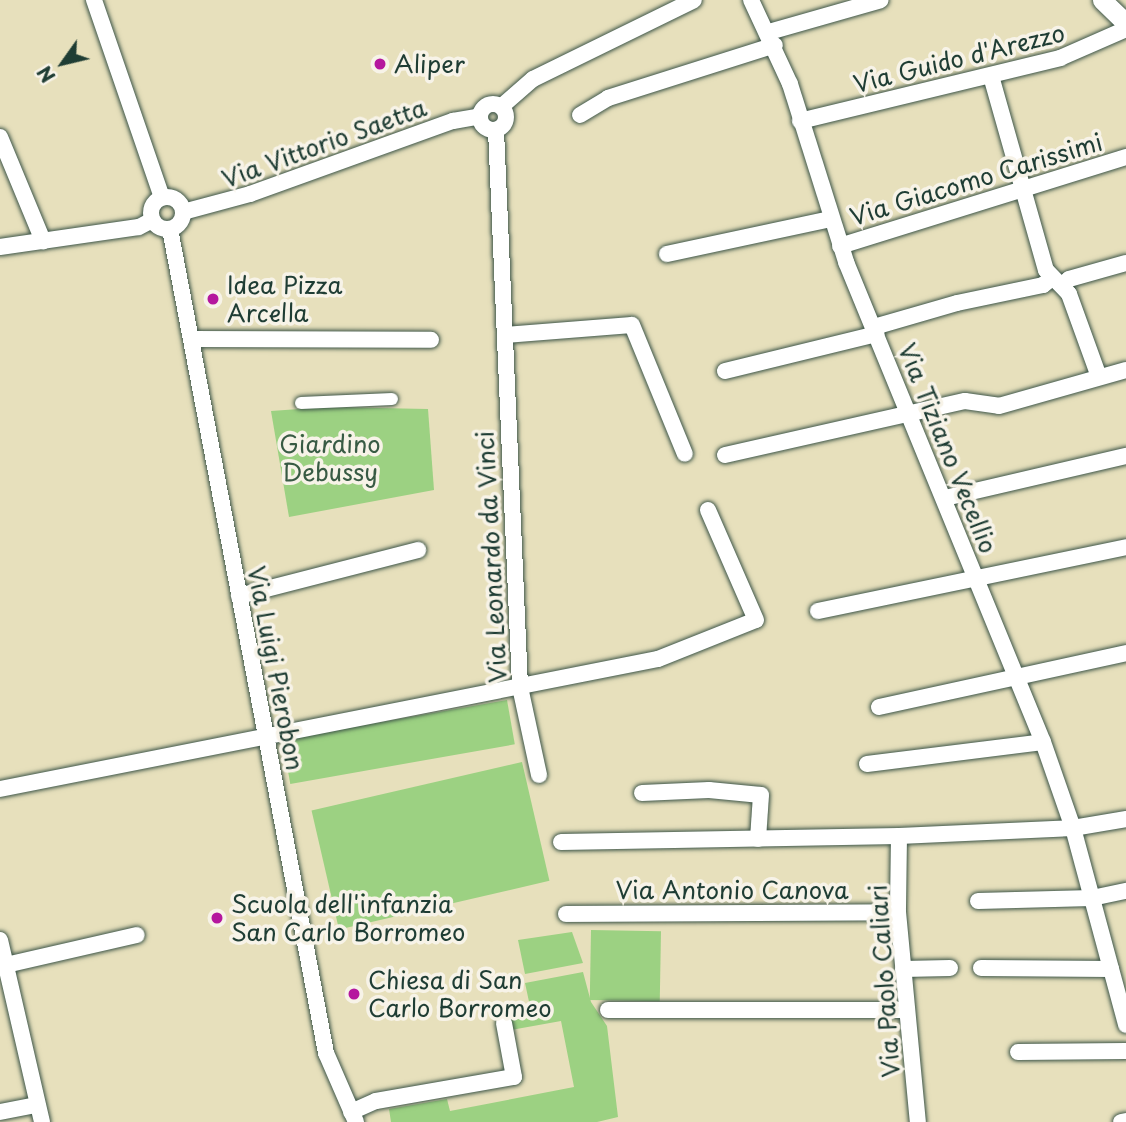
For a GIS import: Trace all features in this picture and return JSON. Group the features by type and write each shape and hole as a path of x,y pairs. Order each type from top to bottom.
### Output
{"street":[{"path":"94,0 162,198"},
{"name":"Via Vittorio Saetta","path":"183,212 250,194 453,121 480,116 490,103 502,106 533,79 694,0"},
{"name":"Via Tiziano Vecellio","path":"751,0 772,39 840,246 911,413 1043,742 1073,828 1126,1025"},
{"path":"580,116 608,98 881,0"},
{"path":"1102,0 1126,23"},
{"name":"Via Guido d'Arezzo","path":"800,121 979,74 991,76 1092,48 1126,29"},
{"path":"991,76 1023,190 1057,282 1099,377"},
{"path":"480,116 484,126 496,130 506,122 502,106"},
{"name":"Via Leonardo da Vinci","path":"496,130 520,687 539,775"},
{"path":"0,137 43,240"},
{"name":"Via Giacomo Carissimi","path":"840,246 1126,157"},
{"path":"162,198 173,198 183,212 179,225 170,229 152,220 152,207 162,198"},
{"path":"667,254 830,219"},
{"path":"0,247 139,227 152,220"},
{"name":"Via Luigi Pierobon","path":"170,229 326,1053 354,1117"},
{"path":"876,331 957,303 1057,282 1126,263"},
{"path":"505,335 632,325 685,454"},
{"name":"Via Tiziano Vecellio","path":"725,372 876,331"},
{"path":"192,339 431,340"},
{"path":"725,455 965,401 999,406 1126,370"},
{"path":"301,403 392,399"},
{"path":"945,498 1126,456"},
{"path":"0,789 659,659 756,620 708,510"},
{"path":"976,579 1126,547"},
{"path":"239,596 418,550"},
{"name":"Via Tiziano Vecellio","path":"818,611 976,579"},
{"path":"879,707 1126,653"},
{"path":"867,764 1043,742"},
{"path":"642,793 709,790 761,795 758,839"},
{"path":"561,842 899,836 1073,828 1126,819"},
{"name":"Via Paolo Caliari","path":"899,836 898,912 905,1010 918,1122"},
{"path":"978,901 1092,898 1126,891"},
{"name":"Via Antonio Canova","path":"566,914 898,912"},
{"path":"6,965 137,936"},
{"path":"0,940 6,965 6,1001 41,1122"},
{"path":"902,969 950,968"},
{"path":"981,968 1111,969"},
{"path":"608,1010 905,1010"},
{"path":"354,1117 376,1101 514,1077 504,1023"},
{"path":"1018,1052 1126,1051"},
{"path":"0,1112 37,1105"}],"green space":[{"name":"Giardino Debussy","path":"327,407 428,409 434,490 289,517 271,411"},
{"path":"507,700 515,744 290,784 282,740"},
{"path":"522,762 549,881 339,929 312,811"},
{"path":"591,930 661,931 660,1001 590,1000"},
{"path":"572,932 583,963 525,974 518,940"},
{"path":"583,972 591,1002 607,1026 618,1117 597,1122 391,1122 389,1109 447,1099 450,1111 574,1087 561,1021 511,1030 508,1017 531,1011 525,983"}],"place":[{"name":"Aliper","path":"380,64"},
{"name":"Idea Pizza Arcella","path":"213,299"},
{"name":"Scuola dell'infanzia San Carlo Borromeo","path":"217,918"},
{"name":"Chiesa di San Carlo Borromeo","path":"354,994"}]}
